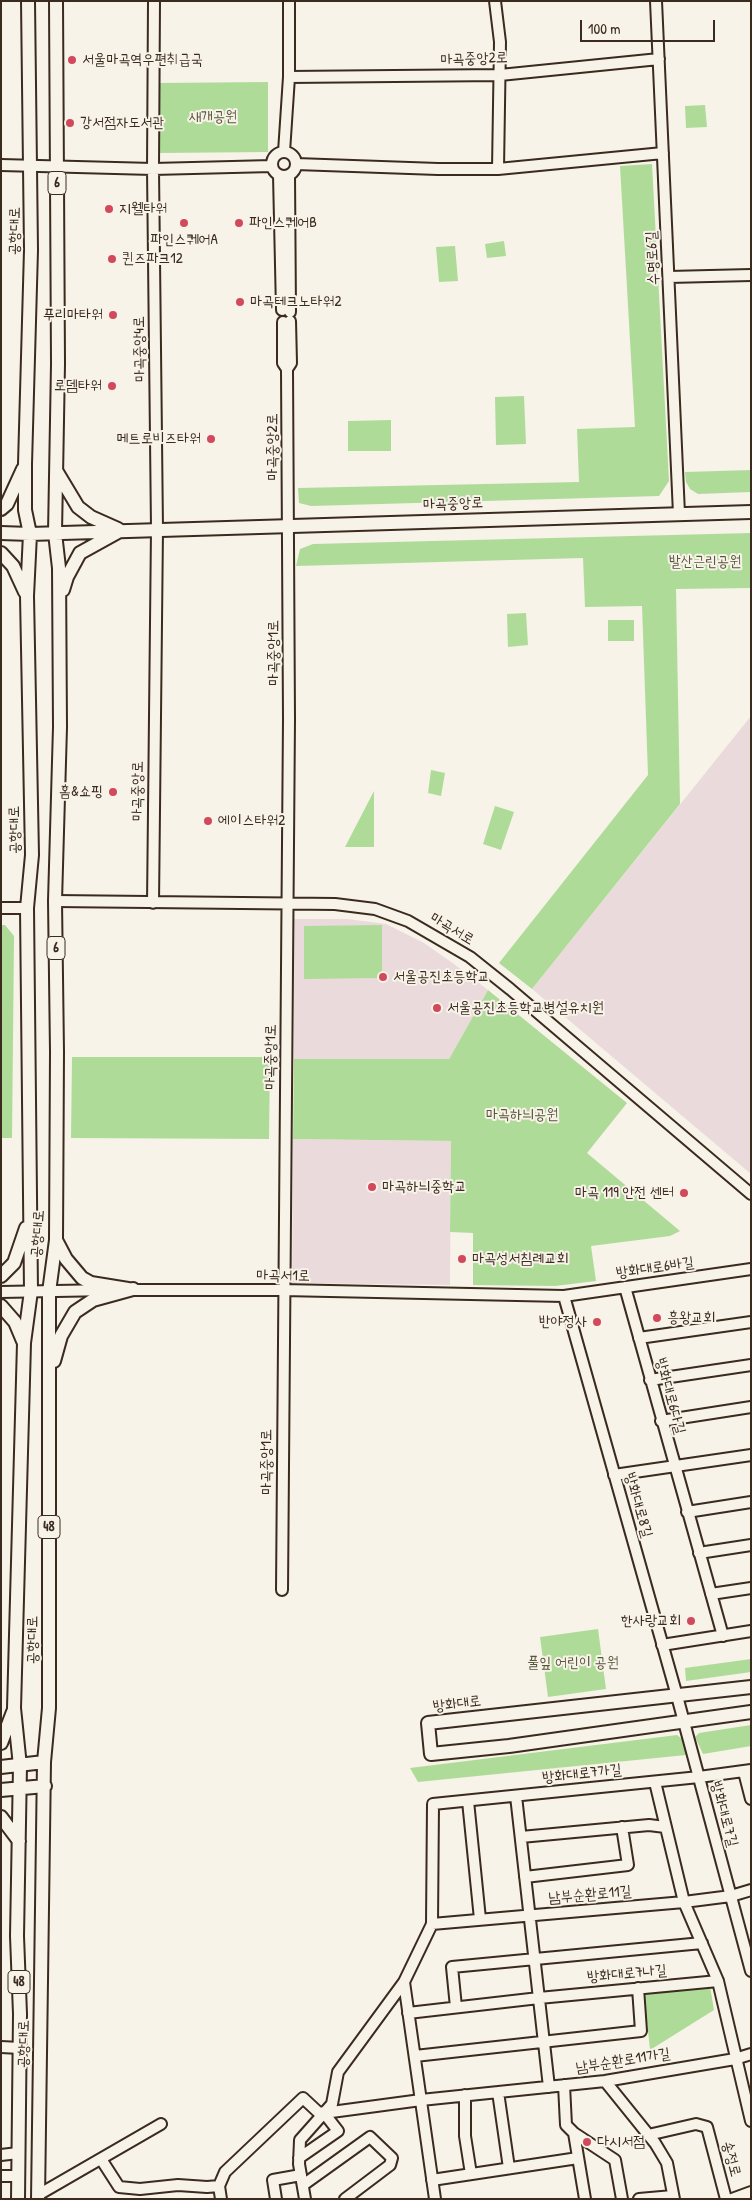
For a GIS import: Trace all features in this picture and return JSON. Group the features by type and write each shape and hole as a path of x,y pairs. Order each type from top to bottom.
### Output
{"main road":[{"name":"공항대로","path":"18,2199 20,2048 17,1936 20,1766 14,1708 24,1343 31,1291 27,908 32,855 26,596 30,534 25,510 32,165 28,1"},
{"name":"공항대로","path":"38,2197 44,1762 49,1708 49,1292 56,1240 58,1052 55,901 60,727 60,604 59,562 55,533 57,166 54,35 56,1"},
{"path":"2,502 7,504 25,464"},
{"path":"56,472 78,507 91,517 120,530"},
{"name":"마곡중앙로","path":"1,533 30,534 751,512"},
{"path":"60,604 67,576 80,553 120,530"},
{"path":"1,553 13,566 26,596"},
{"path":"1,1276 14,1263 30,1218"},
{"path":"56,1240 66,1259 82,1278 91,1283 133,1289"},
{"path":"50,1374 61,1336 75,1312 93,1300 133,1289"},
{"path":"1,1306 15,1322 24,1343"},
{"name":"방화대로","path":"751,1687 428,1724 432,1754 509,1746 751,1712"},
{"path":"1,1743 14,1708"},
{"path":"1,1767 44,1762"},
{"path":"1,1790 45,1786"},
{"path":"1,1817 19,1841"}],"street":[{"name":"마곡중앙4로","path":"154,1 153,169 157,529"},
{"path":"284,152 289,77 289,1"},
{"path":"496,1 500,42 498,169"},
{"name":"수명로6길","path":"656,1 679,514"},
{"name":"마곡중앙2로","path":"289,77 500,75 659,60"},
{"path":"1,165 280,172 294,170 296,164 291,154 284,152 273,158 280,172"},
{"path":"296,164 498,169 663,153"},
{"name":"마곡중앙2로","path":"280,172 286,316 283,363 288,374 289,525"},
{"path":"669,278 751,275"},
{"name":"마곡중앙1로","path":"282,1590 289,525"},
{"name":"마곡중앙로","path":"153,903 157,529"},
{"name":"마곡서로","path":"55,901 335,904 375,909 408,921 470,957 751,1194"},
{"path":"1,908 27,908"},
{"name":"방화대로6바길","path":"564,1296 751,1268"},
{"name":"방화대로6다길","path":"625,1287 723,1636"},
{"name":"마곡서1로","path":"1,1292 133,1289 283,1290 564,1296"},
{"name":"방화대로8길","path":"564,1296 684,1722"},
{"path":"639,1338 750,1322 751,1333"},
{"path":"650,1380 751,1365"},
{"path":"662,1421 751,1407"},
{"path":"614,1475 751,1455"},
{"path":"687,1512 751,1502"},
{"path":"699,1553 751,1545"},
{"path":"711,1594 751,1588"},
{"path":"662,1645 751,1632"},
{"name":"방화대로7길","path":"684,1722 751,1971"},
{"path":"747,1771 751,1799"},
{"name":"방화대로7가길","path":"305,2199 299,2158 300,2140 332,2104 338,2072 404,1982 432,1924 433,1804 747,1771"},
{"path":"655,1782 684,1902 718,1981 751,2121"},
{"path":"516,1796 549,2087"},
{"path":"468,1801 480,1919"},
{"path":"521,1837 649,1825 665,1827"},
{"path":"525,1877 628,1866 622,1828"},
{"name":"남부순환로11길","path":"432,1924 684,1902 730,1896 751,1890"},
{"name":"방화대로7나길","path":"456,2007 452,1967 702,1943"},
{"name":"방화대로7나길","path":"408,2013 718,1981"},
{"path":"404,1982 435,2199"},
{"path":"415,2056 641,2031 638,1988"},
{"path":"1,2046 20,2048"},
{"name":"남부순환로11가길","path":"324,2113 421,2100 605,2081 751,2054"},
{"path":"605,2081 648,2135 667,2163 673,2197 639,2199"},
{"path":"564,2085 566,2125 574,2133 615,2160 622,2199"},
{"path":"498,2092 509,2168"},
{"path":"465,2096 465,2136 471,2174"},
{"path":"221,2199 219,2186 226,2172 303,2098 318,2112 324,2113 338,2131 299,2158"},
{"path":"38,2197 162,2124"},
{"name":"송정로","path":"648,2135 696,2124 707,2128 726,2199"},
{"path":"574,2133 585,2199"},
{"path":"276,2199 274,2180 302,2180 370,2137 392,2158 390,2165 345,2199"},
{"path":"1,2154 18,2153"},
{"path":"432,2180 578,2158"},
{"path":"101,2159 120,2187 140,2189 178,2185 219,2186"},
{"path":"1,2176 18,2176"},
{"name":"송정로","path":"732,2199 751,2192"}],"shaded area":[{"path":"751,716 751,1174 532,989"},
{"name":"서울공진초등학교","path":"294,919 347,919 386,924 424,943 488,990 449,1059 294,1059"},
{"name":"마곡하늬중학교","path":"293,1139 451,1141 450,1285 292,1283"}],"green space":[{"name":"새개공원","path":"268,82 268,152 158,153 158,83"},
{"path":"705,105 707,127 686,128 685,106"},
{"path":"652,164 669,481 659,496 311,506 299,503 298,488 579,482 577,429 635,427 620,166"},
{"path":"504,241 506,256 487,258 485,244"},
{"path":"455,246 458,281 439,282 436,247"},
{"path":"524,396 526,444 496,445 495,397"},
{"path":"391,420 391,451 348,451 348,421"},
{"path":"751,470 751,492 698,494 690,489 686,482 685,472"},
{"name":"발산근린공원","path":"751,533 751,588 676,589 680,804 532,989 499,963 648,775 642,606 585,607 583,558 296,566 300,549 313,544"},
{"path":"526,613 528,645 508,647 507,614"},
{"path":"608,620 634,620 634,641 608,641"},
{"path":"431,770 445,773 441,796 428,793"},
{"path":"374,791 374,847 345,847"},
{"path":"495,806 514,812 501,850 483,844"},
{"path":"1,925 5,925 14,936 12,1138 1,1138"},
{"path":"382,925 382,978 304,979 304,926"},
{"name":"마곡하늬공원","path":"488,990 627,1103 587,1153 680,1231 670,1236 591,1246 596,1281 555,1286 473,1285 473,1233 450,1232 451,1141 293,1139 294,1059 449,1059"},
{"path":"72,1057 270,1057 269,1139 71,1138"},
{"name":"풀잎 어린이 공원","path":"598,1629 606,1689 548,1697 540,1637"},
{"path":"751,1659 751,1672 686,1681 685,1668"},
{"path":"751,1725 751,1746 703,1754 695,1737 699,1733"},
{"path":"677,1735 682,1739 686,1755 418,1782 410,1768"},
{"path":"710,1986 714,2010 650,2050 644,1992"}],"place":[{"name":"서울마곡역우편취급국","path":"72,60"},
{"name":"강서점자도서관","path":"70,123"},
{"name":"지웰타워","path":"109,209"},
{"name":"파인스퀘어A","path":"184,223"},
{"name":"파인스퀘어B","path":"239,223"},
{"name":"퀸즈파크12","path":"112,259"},
{"name":"마곡테크노타워2","path":"240,302"},
{"name":"푸리마타워","path":"113,315"},
{"name":"로뎀타워","path":"112,386"},
{"name":"메트로비즈타워","path":"211,439"},
{"name":"홈&쇼핑","path":"113,792"},
{"name":"에이스타워2","path":"208,821"},
{"name":"서울공진초등학교","path":"383,977"},
{"name":"서울공진초등학교병설유치원","path":"437,1008"},
{"name":"마곡하늬중학교","path":"372,1187"},
{"name":"마곡 119 안전 센터","path":"684,1193"},
{"name":"마곡성서침례교회","path":"462,1259"},
{"name":"흥왕교회","path":"657,1318"},
{"name":"반야정사","path":"597,1322"},
{"name":"한사랑교회","path":"691,1621"},
{"name":"다시서점","path":"587,2142"}]}
